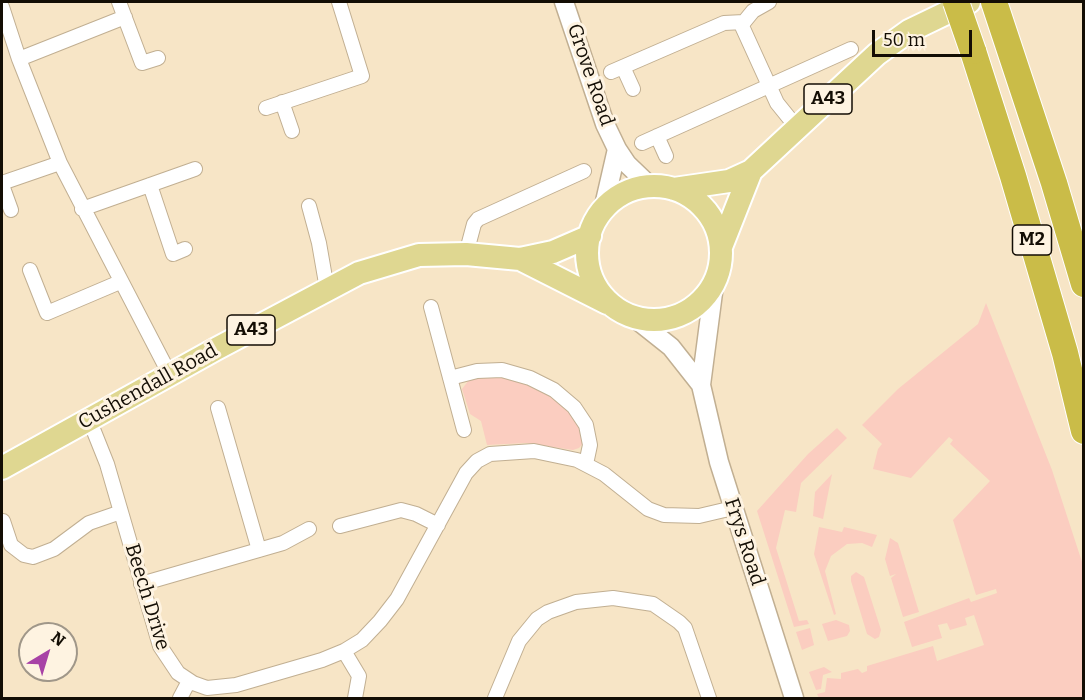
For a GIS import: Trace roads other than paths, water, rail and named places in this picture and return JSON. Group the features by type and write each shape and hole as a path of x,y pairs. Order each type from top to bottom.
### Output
{"highway":[{"name":"M2","path":"956,2 1017,188 1065,353 1083,431"},
{"name":"M2","path":"994,2 1083,284"}],"main road":[{"name":"A43","path":"674,189 691,197 706,211 716,227 721,247 720,266 714,285 703,300 678,315 650,320 623,312 601,293 591,275 587,256 590,236 603,210 624,194 650,186 674,189 729,181 751,171 877,54 909,31 969,2"},
{"name":"A43","path":"721,247 751,171"},
{"name":"Cushendall Road","path":"2,468 327,289 384,263 419,255 466,254 520,259 553,252 590,236"},
{"name":"Cushendall Road","path":"520,259 623,312"}],"street":[{"path":"119,2 142,63 158,58"},
{"path":"266,108 362,76 339,2"},
{"name":"Grove Road","path":"564,2 605,124 616,148 627,164 650,186"},
{"path":"741,24 753,11 769,2"},
{"path":"2,7 19,58 60,163 170,375"},
{"path":"19,58 125,17"},
{"path":"633,89 617,70 724,23 741,24"},
{"path":"741,24 777,103 798,129"},
{"path":"642,143 851,49"},
{"path":"282,102 292,131"},
{"path":"657,136 666,156"},
{"name":"Grove Road","path":"603,210 616,148"},
{"path":"11,210 2,184 60,163"},
{"path":"82,209 195,169"},
{"path":"466,254 474,224 478,219 584,171"},
{"path":"150,185 173,254 185,249"},
{"path":"309,206 327,289"},
{"path":"30,270 47,313 120,282"},
{"name":"Frys Road","path":"714,285 701,385 733,508 794,699"},
{"path":"431,307 464,430"},
{"name":"Frys Road","path":"623,312 671,347 701,385"},
{"path":"450,378 477,370 502,370 525,376 554,390 574,407 586,425 590,445 586,464"},
{"path":"218,408 259,550"},
{"name":"Beech Drive","path":"89,419 107,464 164,655 189,681"},
{"path":"180,699 189,681 207,688 236,685 344,651 373,630 390,609 466,473 477,461 487,455 505,451 558,454 586,464 659,514 699,516 733,508"},
{"path":"340,526 401,510 412,512 438,525"},
{"path":"3,521 11,545 24,555 33,557 54,549 89,523 121,512"},
{"path":"141,584 296,539 309,529"},
{"path":"495,699 519,641 537,620 548,612 576,602 613,598 653,604 680,622 685,628 707,698"},
{"path":"344,651 359,676 355,699"}]}
